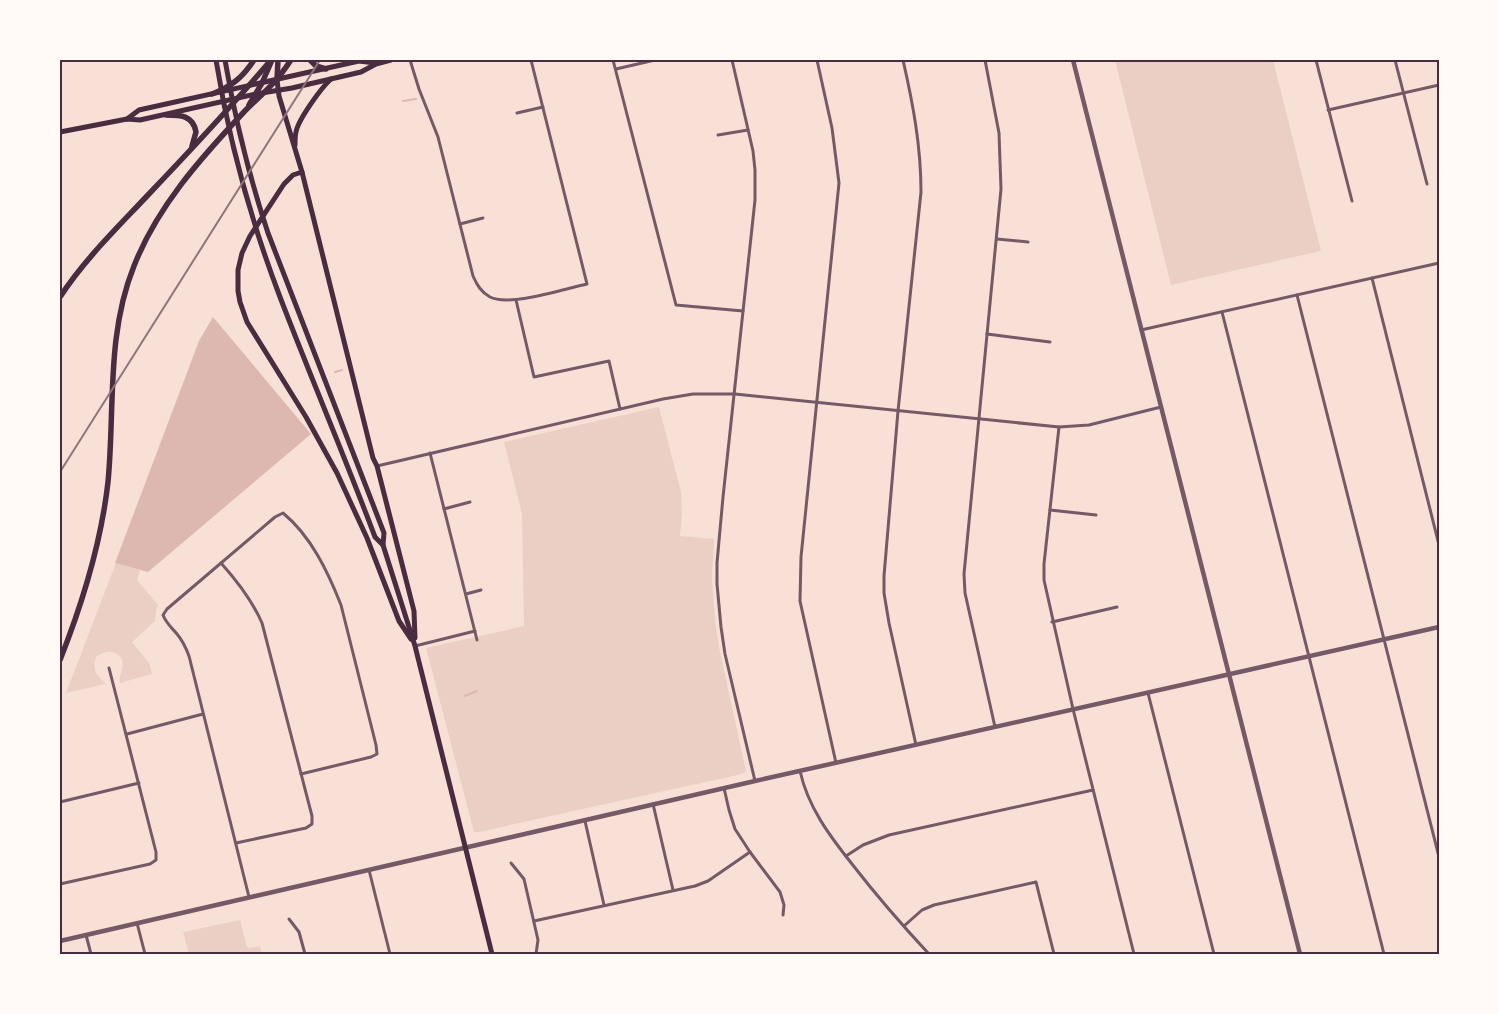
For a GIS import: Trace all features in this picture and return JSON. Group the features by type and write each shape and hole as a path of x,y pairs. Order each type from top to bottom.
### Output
{"highway":[{"path":"212,94 232,85 242,76 254,60"},
{"path":"243,113 262,84 271,60"},
{"path":"60,298 94,254 239,98 271,60"},
{"path":"277,80 278,60"},
{"path":"60,660 90,579 100,534 108,482 114,350 127,286 143,245 169,201 203,157 243,113 277,80 291,60"},
{"path":"310,60 316,66 326,69"},
{"path":"166,115 184,116 194,124 196,138 187,154"}],"main road":[{"path":"216,60 233,146 280,297 375,537 383,545"},
{"path":"60,132 127,119 140,120 166,115 361,72 376,64 391,60"},
{"path":"127,119 140,110 359,61 376,64"},
{"path":"225,62 240,140 256,198 384,533 383,545 415,646 492,954"},
{"path":"295,148 296,130 323,87 332,78"},
{"path":"277,80 278,90 302,172 371,449 414,611 415,646"},
{"path":"302,172 293,175 284,184 250,236 242,253 238,270 240,302 247,322 306,417 337,473 367,538 399,621 415,646"}],"street":[{"path":"410,60 438,137 473,276 483,292 492,298 503,300 516,300 586,284 531,60"},
{"path":"613,60 676,305 743,311"},
{"path":"616,69 655,60"},
{"path":"732,60 755,170 755,200 723,497 717,584 725,654 755,781"},
{"path":"817,60 832,128 839,183 801,557 800,601 836,762"},
{"path":"902,60 915,112 921,162 921,192 898,411 884,594 888,623 916,745"},
{"path":"985,60 997,124 1001,160 1001,189 964,574 965,593 995,727"},
{"path":"1073,60 1140,330 1300,954"},
{"path":"1316,60 1352,201"},
{"path":"1395,60 1426,184"},
{"path":"1328,110 1439,85"},
{"path":"517,113 543,107"},
{"path":"718,135 748,130"},
{"path":"460,224 483,218"},
{"path":"997,239 1028,242"},
{"path":"1140,330 1439,263"},
{"path":"1372,278 1439,545"},
{"path":"1297,295 1439,857"},
{"path":"516,300 534,378 609,361 620,409"},
{"path":"1222,312 1384,954"},
{"path":"987,334 1050,342"},
{"path":"377,466 620,409 693,394 735,394 816,404 1059,427 1089,425 1161,407"},
{"path":"1059,427 1044,564 1044,580 1052,622 1134,954"},
{"path":"430,453 477,640"},
{"path":"444,509 470,502"},
{"path":"1050,510 1096,515"},
{"path":"249,897 189,656 179,636 166,622 163,615 167,609 275,517 283,513 317,554 334,588 343,614 377,754 301,774"},
{"path":"221,563 254,605 262,623 312,816 312,824 306,828 236,843"},
{"path":"466,594 482,590"},
{"path":"1052,622 1117,606"},
{"path":"60,941 836,762 1439,627"},
{"path":"415,646 475,630"},
{"path":"60,884 150,864 156,860 156,852 110,668"},
{"path":"1148,693 1214,954"},
{"path":"126,734 203,714"},
{"path":"800,771 803,786 812,807 846,856 876,896 929,954"},
{"path":"60,802 139,783"},
{"path":"724,788 735,829 780,892 784,904 783,915"},
{"path":"846,856 863,845 889,835 1093,790"},
{"path":"653,804 673,890"},
{"path":"584,821 604,905"},
{"path":"534,921 708,882 750,852"},
{"path":"511,863 524,879 538,940 536,954"},
{"path":"369,869 390,954"},
{"path":"904,926 922,910 934,905 1036,882 1054,954"},
{"path":"289,919 299,932 305,954"},
{"path":"137,922 145,954"},
{"path":"86,935 91,954"}],"shaded area":[{"path":"1115,60 1273,60 1321,251 1171,285"},
{"path":"213,317 311,434 148,572 115,563 199,341"},
{"path":"659,407 681,492 680,536 714,539 712,577 715,621 746,771 742,774 474,832 426,648 524,626 522,514 504,442"},
{"path":"116,563 140,570 137,580 158,605 155,621 132,642 149,663 152,674 120,683 123,665 121,657 112,652 106,652 96,657 94,665 97,675 106,684 66,693"},
{"path":"240,920 247,947 260,946 262,954 189,954 183,932"}],"waterway":[{"path":"403,101 416,99"},
{"path":"335,372 342,370"},
{"path":"465,696 477,691"}],"railway":[{"path":"60,472 320,60"}]}
